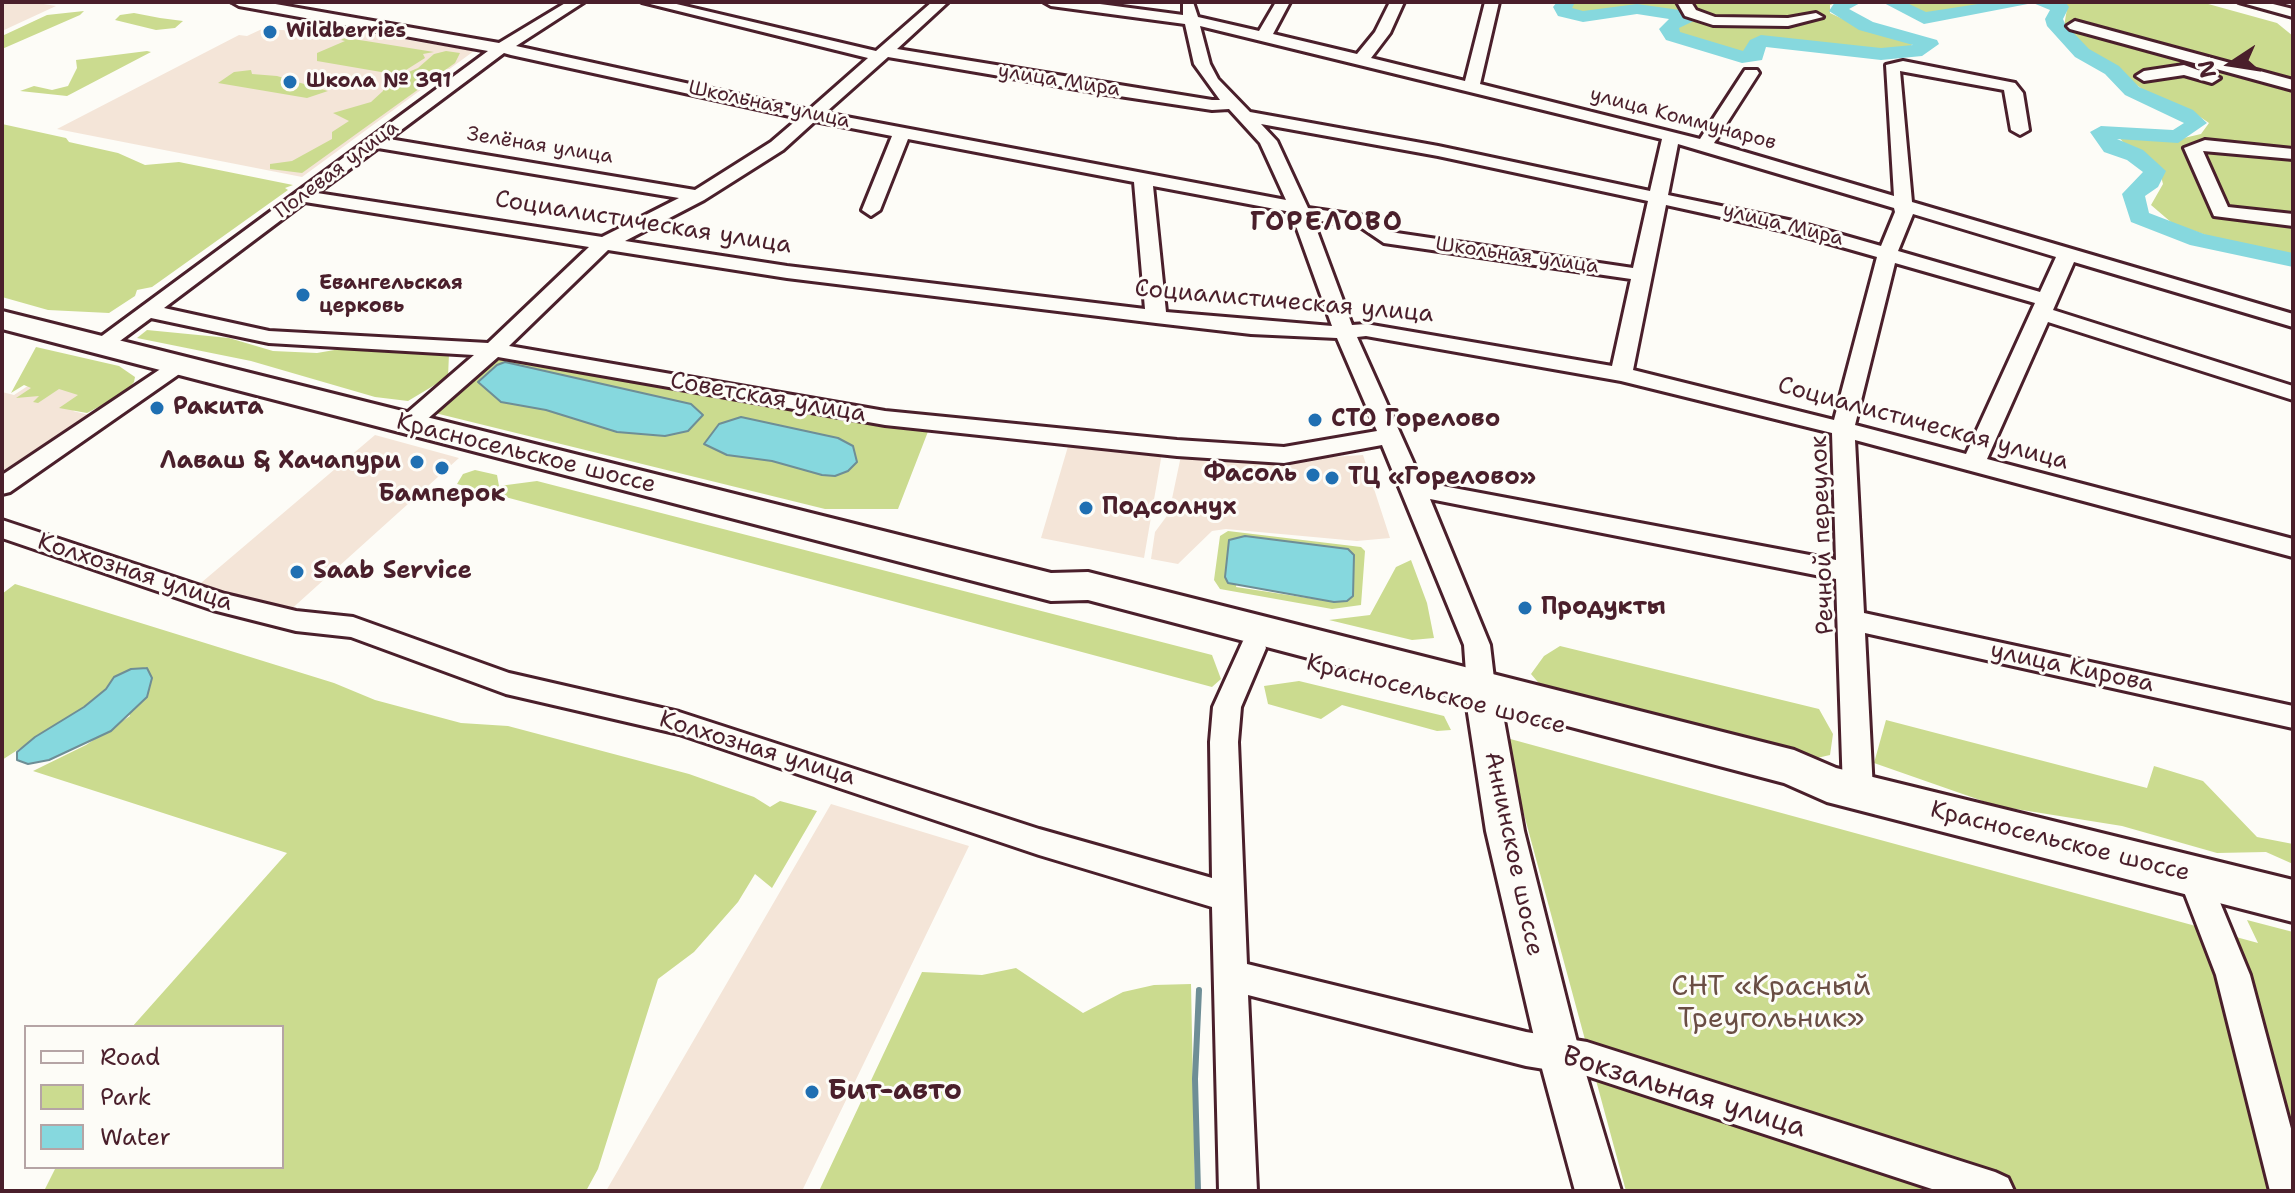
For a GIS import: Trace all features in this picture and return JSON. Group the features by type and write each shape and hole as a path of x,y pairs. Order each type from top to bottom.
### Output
{"highway":[{"name":"Красносельское шоссе","path":"2,320 1051,587 1088,586 1796,785 1843,787 2293,901"},
{"name":"Красносельское шоссе","path":"1051,587 1080,605 1253,648 1482,697"}],"main road":[{"name":"Аннинское шоссе","path":"1482,697 1505,831 1559,1054 1598,1191"}],"street":[{"name":"Школьная улица","path":"239,2 500,49 815,116 1364,221 1384,237 1643,275"},
{"name":"Полевая улица","path":"102,345 500,49 577,2"},
{"name":"улица Мира","path":"649,2 882,54 1212,105 1656,195 1888,252 2293,393"},
{"path":"408,424 493,350 602,245 698,196 777,146 815,116 941,2"},
{"name":"улица Коммунаров","path":"1051,2 1189,10 1264,36 1671,136 2293,321"},
{"path":"1264,36 1283,2"},
{"path":"1362,59 1382,33 1397,2"},
{"path":"1472,86 1492,2"},
{"path":"2246,2 2293,13"},
{"path":"1684,5 1698,18 1713,21 1788,22 1816,17"},
{"name":"Аннинское шоссе","path":"1189,10 1202,64 1218,91 1274,151 1300,211 1344,331 1477,645 1482,697"},
{"path":"2075,26 2293,87"},
{"name":"Речной переулок","path":"1843,787 1852,620 1843,429 1903,205 1892,68 1903,66 2009,86 2015,93 2020,130"},
{"path":"2144,76 2184,70 2257,92 2293,87"},
{"path":"1704,146 1751,73"},
{"path":"871,210 902,132"},
{"path":"1621,374 1643,275 1656,195 1671,136"},
{"name":"Зелёная улица","path":"375,142 698,196"},
{"path":"2293,154 2205,145 2193,148 2221,212 2293,220"},
{"path":"1143,179 1156,317"},
{"name":"Социалистическая улица","path":"302,196 787,272 1251,328 1366,330 1621,374 1843,429 2293,548"},
{"path":"1973,464 2068,253"},
{"name":"Советская улица","path":"148,311 300,340 493,350 885,418 1177,448 1284,455 1390,436"},
{"path":"2,486 177,365"},
{"path":"1413,488 1850,572"},
{"name":"Колхозная улица","path":"2,529 222,603 296,621 353,627 506,683 679,723 1039,842 1228,897"},
{"name":"улица Кирова","path":"1852,620 2293,717"},
{"path":"1238,1191 1224,742 1227,707 1253,648"},
{"path":"2194,876 2233,975 2289,1191"},
{"name":"Вокзальная улица","path":"1229,975 1526,1049 1587,1059 1995,1191"}],"shaded area":[{"path":"2,2 31,2 56,6 2,31"},
{"name":"Школа № 391","path":"314,24 474,51 302,177 57,129 239,35 247,36 262,29 301,31"},
{"path":"40,378 97,393 73,411 89,415 2,476 2,392 14,395"},
{"path":"375,435 459,458 287,613 195,588"},
{"path":"1069,443 1162,453 1144,558 1041,538"},
{"path":"1182,451 1272,461 1363,455 1390,538 1357,541 1226,529 1212,531 1178,564 1151,559 1155,532 1169,513"},
{"name":"Бит-авто","path":"831,804 969,846 802,1191 606,1191"}],"green space":[{"path":"1571,2 1839,2 1830,5 1830,13 1864,29 1913,42 1910,48 1881,51 1765,36 1752,40 1753,48 1745,53 1734,52 1676,33 1679,26 1694,21 1676,11 1627,7 1582,15 1567,10"},
{"path":"1897,2 1993,2 1932,15 1920,14"},
{"path":"2060,2 2201,2 2277,23 2293,36 2293,254 2231,244 2172,223 2151,205 2163,184 2158,165 2127,147 2118,136 2171,141 2201,134 2209,123 2190,110 2156,99 2081,45 2064,26 2067,9"},
{"path":"84,11 2,49 2,36 47,15"},
{"path":"134,13 183,21 175,28 156,30 115,20 120,15"},
{"path":"345,38 434,52 423,54 425,58 406,70 387,73 317,61 317,53 345,41 341,40"},
{"path":"446,51 460,53 455,63 302,173 270,169 270,164 292,161 332,139 332,132 349,121 333,113 371,102 383,91 385,82 418,68 434,54"},
{"path":"151,52 67,96 20,91 34,86 52,90 68,86 77,68 76,60"},
{"path":"251,70 252,74 277,76 328,91 307,98 218,83 234,72"},
{"path":"2,124 66,138 69,142 118,153 145,165 179,162 293,185 152,287 137,290 135,296 109,313 48,310 2,297"},
{"path":"147,330 229,338 273,351 317,353 346,348 449,354 448,377 408,401 375,397 251,361 137,338"},
{"path":"36,347 119,366 135,377 134,382 125,393 87,413 59,408 78,395 59,389 38,403 33,402 39,396 16,398 31,388 24,385 11,393"},
{"path":"493,358 517,359 882,427 929,429 898,509 825,509 435,413","holes":["538,370 691,404 688,431 665,436 617,432 546,410 501,402","741,417 838,438 853,446 822,475 772,461 727,455"]},
{"path":"475,470 497,475 499,486 537,481 1212,655 1221,679 1212,687 457,484 463,474"},
{"path":"1228,531 1361,547 1365,551 1361,605 1332,609 1220,589 1214,580 1220,536","holes":["1245,536 1348,549 1334,602 1236,587"]},
{"path":"1411,560 1427,603 1434,638 1412,640 1329,620 1370,615 1396,567"},
{"path":"15,584 334,683 375,700 461,723 508,726 689,774 754,797 770,807 780,801 817,811 772,888 755,874 738,902 694,952 658,979 598,1169 586,1191 44,1191 55,1169 284,1169 284,1025 134,1025 287,853 33,771 86,745 130,716 114,677 106,689 84,707 2,760 2,594"},
{"path":"1560,646 1819,709 1833,734 1830,755 1804,761 1548,694 1531,674 1544,656"},
{"path":"1299,681 1444,716 1451,730 1437,731 1342,705 1321,719 1268,704 1264,686"},
{"path":"1886,720 2147,788 2154,766 2203,781 2257,837 2293,844 2293,864 2266,852 2217,853 2122,826 1997,806 1874,763"},
{"name":"СНТ «Красный Треугольник»","path":"1503,737 2258,943 2247,920 2293,932 2293,1191 1626,1191"},
{"path":"1016,968 1083,1013 1123,992 1154,985 1191,984 1195,1191 819,1191 922,972 982,975"}],"water":[{"path":"505,362 691,404 703,415 688,431 665,436 617,432 546,410 501,402 478,382"},
{"path":"741,417 838,438 853,446 857,462 848,471 835,476 822,475 772,461 727,455 704,444 719,424"},
{"path":"1245,536 1348,549 1354,555 1353,596 1347,601 1334,602 1228,583 1225,577 1229,540"},
{"path":"147,668 152,678 147,697 111,731 49,760 28,764 17,760 17,752 35,737 84,707 106,689 114,677 131,669"}],"waterway":[{"path":"1566,2 1562,7 1564,12 1583,17 1637,9 1681,15 1689,19 1672,24 1668,29 1673,36 1742,57 1755,56 1757,44 1761,41 1881,54 1915,52 1930,44 1866,26 1838,11 1838,7 1853,2"},
{"path":"1891,2 1924,18 2025,2"},
{"path":"2041,2 2060,7 2054,19 2056,26 2082,53 2112,70 2132,91 2186,114 2197,123 2178,137 2101,132 2112,147 2135,155 2155,171 2150,182 2133,194 2139,217 2198,240 2293,260"},
{"path":"1198,1191 1195,1079 1199,990"}],"place":[{"name":"Wildberries","path":"270,32"},
{"name":"Школа № 391","path":"290,82"},
{"name":"Евангельская церковь","path":"303,295"},
{"name":"Ракита","path":"157,408"},
{"name":"СТО Горелово","path":"1315,420"},
{"name":"Лаваш & Хачапури","path":"417,462"},
{"name":"Бамперок","path":"442,468"},
{"name":"Фасоль","path":"1313,475"},
{"name":"ТЦ «Горелово»","path":"1332,478"},
{"name":"Подсолнух","path":"1086,508"},
{"name":"Saab Service","path":"297,572"},
{"name":"Продукты","path":"1525,608"},
{"name":"Бит-авто","path":"812,1092"}],"district":[{"name":"ГОРЕЛОВО","path":"1327,223"}]}
